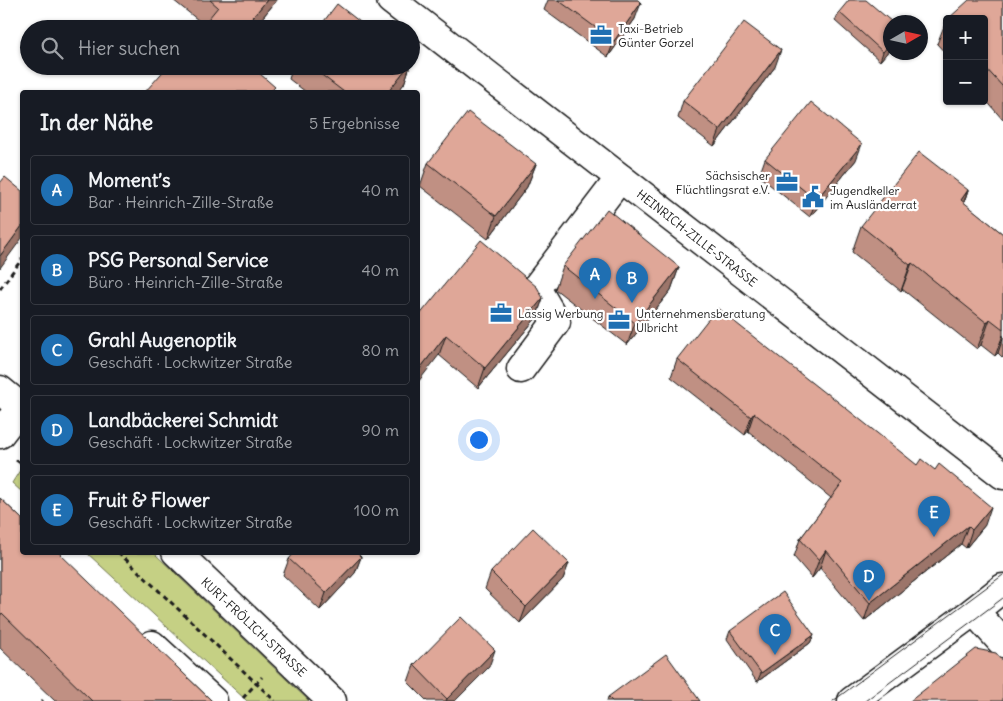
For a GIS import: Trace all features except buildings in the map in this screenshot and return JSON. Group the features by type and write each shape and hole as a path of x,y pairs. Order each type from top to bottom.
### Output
{"street":[{"name":"HEINRICH-ZILLE-STRASSE","path":"391,0 417,20"},
{"name":"HEINRICH-ZILLE-STRASSE","path":"420,23 1003,475"},
{"path":"521,369 556,322 536,288 620,178"},
{"path":"0,434 14,402"},
{"name":"KURT-FRÖLICH-STRASSE","path":"179,555 332,701"},
{"path":"852,701 1003,588"},
{"path":"974,611 1003,643"},
{"path":"133,627 214,701"}],"path":[{"path":"0,289 20,262"},
{"path":"121,555 275,701"}],"green space":[{"path":"20,470 20,490 12,483"},
{"path":"89,555 156,555 309,701 247,701"}],"tram line":[{"path":"833,701 1003,575"},
{"path":"865,701 1003,598"}],"place":[{"name":"Taxi-Betrieb Günter Gorzel","path":"601,35"},
{"name":"Sächsischer Flüchtlingsrat e.V.","path":"787,182"},
{"name":"Jugendkeller im Ausländerrat","path":"813,197"},
{"name":"Moment’s","path":"595,299"},
{"name":"PSG Personal Service","path":"632,303"},
{"name":"Lässig Werbung","path":"501,313"},
{"name":"Unternehmensberatung Ulbricht","path":"619,320"},
{"name":"Fruit & Flower","path":"934,537"},
{"name":"Landbäckerei Schmidt","path":"869,601"},
{"name":"Grahl Augenoptik","path":"775,655"}]}
